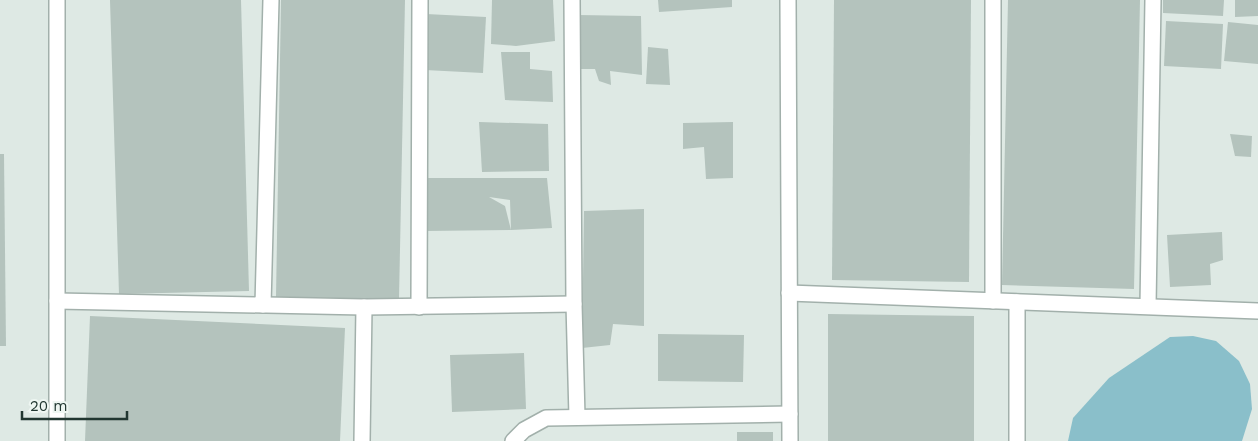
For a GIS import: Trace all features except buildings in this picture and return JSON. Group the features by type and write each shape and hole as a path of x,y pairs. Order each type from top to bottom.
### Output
{"street":[{"path":"56,441 57,0"},
{"path":"263,305 271,0"},
{"path":"419,307 420,0"},
{"path":"572,0 574,304 577,417"},
{"path":"788,0 790,441"},
{"path":"993,0 993,301"},
{"path":"1148,306 1153,0"},
{"path":"789,293 1258,311"},
{"path":"57,301 364,307 574,304"},
{"path":"1017,302 1017,441"},
{"path":"362,441 364,307"},
{"path":"513,441 524,430 546,418 790,414"}],"water":[{"path":"1193,336 1216,341 1239,361 1250,384 1252,409 1242,441 1068,441 1073,418 1109,378 1170,337"}]}
